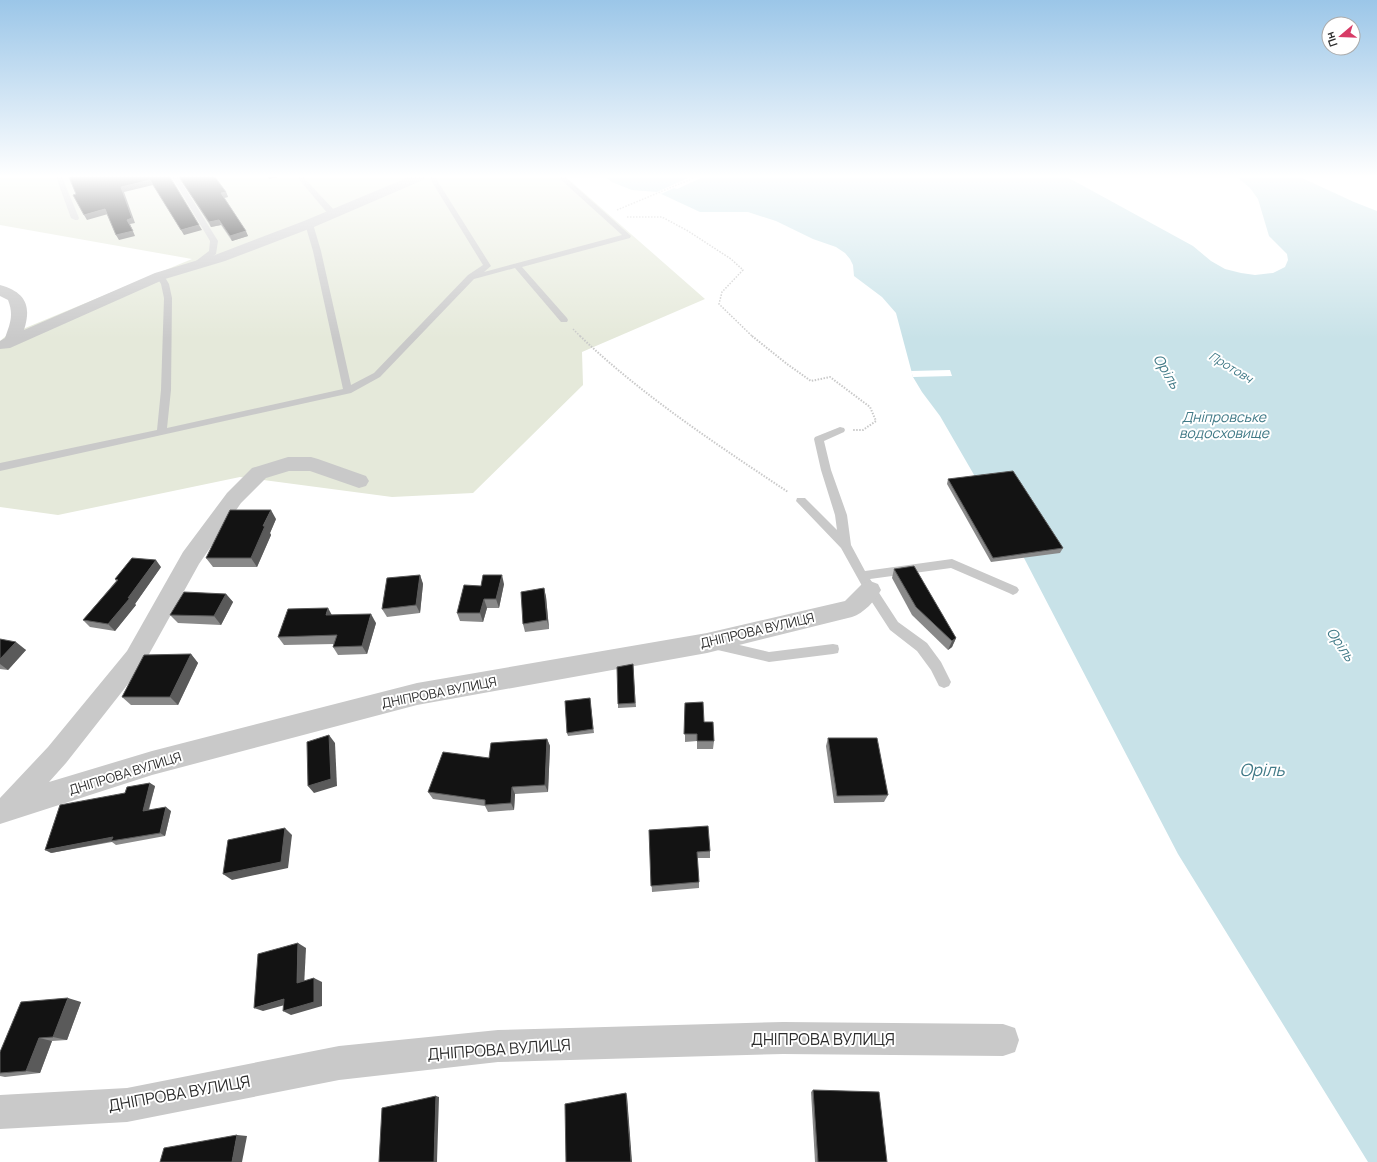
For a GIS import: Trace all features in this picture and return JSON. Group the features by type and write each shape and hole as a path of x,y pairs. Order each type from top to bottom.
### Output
{"street":[{"path":"6,344 160,276 220,258 290,231"},
{"path":"0,290 14,297 20,310 18,324 6,344"},
{"name":"ДНІПРОВА ВУЛИЦЯ","path":"3,812 57,755 135,658 191,558 234,498 259,473 288,464 311,464 359,481"},
{"name":"ДНІПРОВА ВУЛИЦЯ","path":"3,812 152,764 417,694 707,643 852,608 866,583"},
{"name":"ДНІПРОВА ВУЛИЦЯ","path":"0,1112 127,1105 339,1063 498,1046 783,1038 1003,1040"}],"lane":[{"path":"196,264 213,252 214,241 208,231"},
{"path":"311,231 317,250 348,391"},
{"path":"0,467 348,391 377,375 471,277 487,266 466,231"},
{"path":"471,277 627,236 622,231"},
{"path":"517,266 564,320"},
{"path":"160,276 165,284 168,298 166,390 162,432"},
{"path":"840,430 819,439 826,470 841,515 845,545"},
{"path":"801,501 845,545 866,583 894,626 922,647 936,666 944,682"},
{"path":"866,583 952,564 1013,590"},
{"path":"707,643 769,657 833,649"}],"path":[{"path":"688,231 731,260 743,270 722,292 719,304 738,324 795,371 812,381 830,377 870,407 876,421 863,430 840,430"},
{"path":"564,320 586,342 666,408 801,501"}],"shaded area":[{"path":"35,231 628,231 705,299 582,352 583,385 473,493 392,497 240,477 58,515 0,507 0,341 6,336 192,259"}],"water":[{"path":"797,231 1166,231 1193,246 1211,261 1225,269 1255,275 1273,273 1285,267 1288,260 1287,254 1269,236 1268,231 1377,231 1377,1162 1368,1162 1178,854 1024,558 940,416 913,377 896,313 882,297 854,276 853,265 845,253 836,247 813,239"}],"pier":[{"path":"950,370 952,376 913,377 911,371"}],"building":[{"path":"114,231 132,231 116,235"},
{"path":"227,231 245,231 230,236"},
{"path":"1013,471 1063,548 993,558 948,479"},
{"path":"230,510 271,510 263,526 265,526 251,558 206,558"},
{"path":"132,558 156,560 128,598 130,598 108,624 83,620 118,580 115,579"},
{"path":"914,566 956,638 952,641 916,607 894,569"},
{"path":"420,575 416,605 382,609 387,578"},
{"path":"483,575 502,575 496,599 484,599 480,613 457,613 464,585 481,586"},
{"path":"544,588 547,620 523,624 521,592"},
{"path":"184,592 226,594 214,616 170,615"},
{"path":"328,608 326,615 371,614 362,646 333,647 337,635 278,637 288,609"},
{"path":"0,639 16,642 0,659"},
{"path":"191,654 170,697 122,697 144,655"},
{"path":"633,664 635,703 618,704 617,667"},
{"path":"590,698 593,729 567,733 565,701"},
{"path":"703,702 704,722 713,722 714,741 697,741 697,734 684,734 685,703"},
{"path":"329,735 331,779 308,786 307,742"},
{"path":"828,738 877,738 888,795 837,796"},
{"path":"547,739 545,785 512,787 511,803 485,805 485,800 428,792 443,752 489,758 491,743"},
{"path":"150,783 143,811 166,807 160,833 111,841 113,837 45,850 60,805 125,793 127,787"},
{"path":"708,826 710,851 697,852 699,882 651,886 649,830"},
{"path":"285,828 281,862 223,874 228,840"},
{"path":"298,943 297,983 314,978 314,1002 283,1011 284,999 254,1008 258,954"},
{"path":"68,998 53,1037 39,1038 26,1071 0,1073 0,1052 21,1002"},
{"path":"813,1090 879,1092 887,1162 818,1162"},
{"path":"626,1093 631,1162 566,1162 565,1104"},
{"path":"436,1096 434,1162 379,1162 382,1108"},
{"path":"237,1135 232,1162 160,1162 164,1148"}],"water label":[{"name":"Протовч","path":"1231,367"},
{"name":"Оріль","path":"1167,371"},
{"name":"Дніпровське водосховище","path":"1224,424"},
{"name":"Оріль","path":"1341,644"},
{"name":"Орiль","path":"1262,769"}]}
